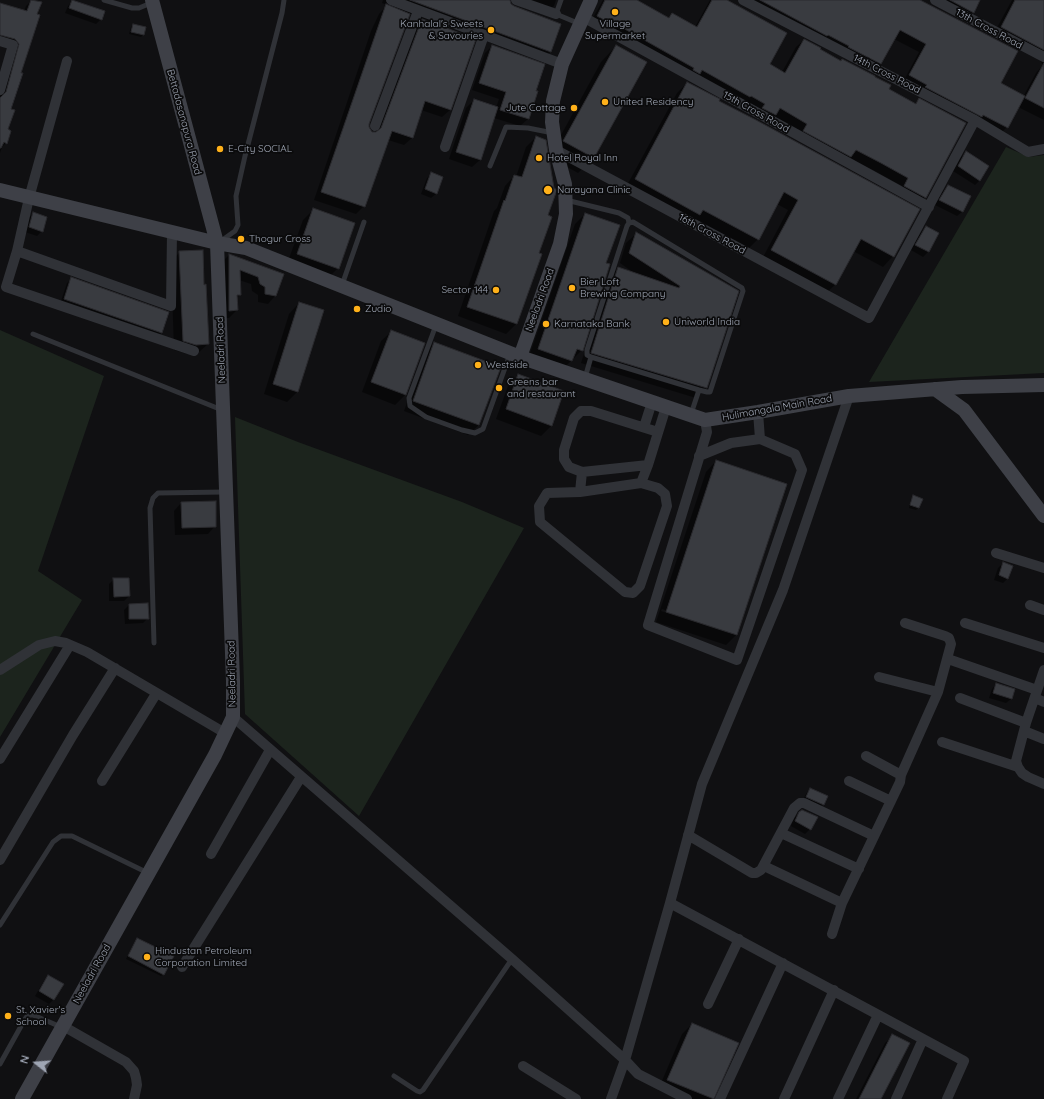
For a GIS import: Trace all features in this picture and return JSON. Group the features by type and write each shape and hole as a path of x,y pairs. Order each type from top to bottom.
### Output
{"main road":[{"name":"Neeladri Road","path":"515,355 560,244 566,214 565,184 556,150 552,122 553,101 562,64 591,0"},
{"name":"Bettadasanapura Road","path":"152,1 217,243"},
{"path":"0,190 217,243 246,248 515,355"},
{"name":"Neeladri Road","path":"22,1099 216,755 233,717 233,681 217,243"},
{"name":"Hulimangala Main Road","path":"515,355 705,420 849,396 962,387 1044,384"},
{"path":"934,389 964,410 1044,516"}],"street":[{"path":"391,0 562,64"},
{"path":"516,0 556,14"},
{"name":"14th Cross Road","path":"743,0 975,120 1028,152 1044,149"},
{"name":"13th Cross Road","path":"935,0 1044,58"},
{"path":"375,126 418,11"},
{"name":"15th Cross Road","path":"582,20 929,207"},
{"path":"445,147 484,35"},
{"path":"0,41 13,45 0,90"},
{"path":"67,61 29,198 17,251 6,287 194,351"},
{"path":"929,207 975,120"},
{"name":"16th Cross Road","path":"556,150 869,318 929,207"},
{"path":"17,251 171,306 172,232"},
{"path":"611,1099 625,1060 702,784 783,590 849,396"},
{"path":"644,427 652,402"},
{"path":"641,483 666,407"},
{"path":"648,465 582,472 569,467 564,459 564,450 574,418 581,411 591,411 658,432"},
{"path":"758,412 760,439"},
{"path":"700,456 731,443 760,439 796,454 802,470 737,660 648,625 707,432 705,420"},
{"path":"580,492 582,472"},
{"path":"641,483 658,488 665,494 667,506 640,586 633,592 625,592 540,522 539,506 547,493 580,492 641,483"},
{"path":"996,553 1044,568"},
{"path":"1030,606 1044,610"},
{"path":"832,934 842,903 891,801 938,692 951,648 951,642 946,636 905,623"},
{"path":"965,623 1044,648"},
{"path":"0,670 38,644 55,641 70,645 87,652 156,694 225,733"},
{"path":"0,760 70,645"},
{"path":"948,659 1039,696"},
{"path":"0,860 73,735 115,668"},
{"path":"1044,670 1039,696 1025,727 1016,761 1022,773 1044,784"},
{"path":"878,677 938,692"},
{"path":"102,781 156,694"},
{"path":"960,698 1025,727 1044,739"},
{"path":"233,717 512,960 625,1060 638,1074 687,1099"},
{"path":"942,742 1018,767"},
{"path":"211,854 270,750"},
{"path":"866,756 902,775"},
{"path":"182,967 301,777"},
{"path":"849,781 891,801"},
{"path":"688,835 752,873 759,872 764,866 794,808 800,803 804,803 874,836"},
{"path":"781,833 859,869"},
{"path":"764,866 842,903"},
{"path":"670,903 964,1061 948,1099"},
{"path":"708,1004 739,939"},
{"path":"720,1099 783,963"},
{"path":"784,1099 834,990"},
{"path":"838,1099 878,1015"},
{"path":"63,1026 126,1062 134,1071 136,1078 137,1085 134,1099"},
{"path":"896,1099 923,1039"},
{"path":"523,1066 576,1099"}],"lane":[{"path":"104,0 132,8 139,8 152,1"},
{"path":"217,243 235,231 238,225 236,196 284,0"},
{"path":"561,0 556,14 582,20"},
{"path":"490,166 506,127 528,128 554,133"},
{"path":"565,200 618,213 628,218 629,223 587,350 588,355 592,358 710,392 743,290 633,222 629,223"},
{"path":"341,286 364,222"},
{"path":"436,324 409,398 410,406 426,417 462,430 476,433 483,429 515,355"},
{"path":"33,334 222,410"},
{"path":"585,379 592,358"},
{"path":"690,415 699,390"},
{"path":"154,643 150,508 153,498 158,493 226,492"},
{"path":"0,924 53,842 61,836 72,836 149,873"},
{"path":"394,1076 420,1092 512,960"},
{"path":"0,1064 24,1019 28,1015 33,1015 63,1026"}],"shaded area":[{"path":"1006,147 1029,157 1044,155 1044,373 869,382"},
{"path":"0,330 104,376 38,571 82,600 0,737"},
{"path":"235,417 298,442 462,502 524,528 359,816 245,714"}],"building":[{"path":"31,0 42,2 37,14 40,15 11,109 15,110 8,129 11,131 7,144 4,142 0,148 0,98 6,92 19,44 15,39 0,35 0,3 27,11"},
{"path":"72,0 105,11 102,20 69,8"},
{"path":"410,0 510,0 511,4 514,6 561,24 551,52"},
{"path":"605,0 637,0 669,18 672,13 697,27 712,0 727,0 787,33 770,64 785,73 804,39 841,61 842,59 891,85 889,89 916,104 919,98 966,123 926,198 904,186 908,178 881,163 856,150 851,157 803,131 807,124 780,108 776,115 762,108 765,104 751,96 750,97 702,70 700,74 693,70 694,68 623,28 622,30 597,16"},
{"path":"760,0 920,0 1018,51 1001,83 1025,96 1008,128 983,115 982,117 925,87 927,85 909,75 926,44 900,30 881,64"},
{"path":"950,0 980,0 974,13"},
{"path":"1015,0 1044,0 1044,50 1001,27"},
{"path":"386,4 410,14 369,124 372,132 376,132 381,128 422,19 476,39 451,110 425,101 413,138 392,131 365,207 321,192"},
{"path":"133,24 146,27 144,35 131,32"},
{"path":"492,45 545,64 529,119 500,110 506,92 479,83"},
{"name":"United Residency","path":"616,45 647,62 594,158 563,141"},
{"path":"1044,63 1044,108 1025,98"},
{"path":"687,82 720,99 719,101 920,209 894,257 861,239 836,285 771,250 798,200 784,192 759,240 703,210 700,215 635,179"},
{"path":"474,99 498,107 481,160 456,152"},
{"path":"536,136 546,140 554,188 557,190 548,215 552,217 539,253 542,254 517,324 467,307 514,175 522,177"},
{"path":"966,151 989,166 980,181 958,166"},
{"path":"431,172 443,177 437,194 425,189"},
{"path":"948,185 971,196 963,212 939,200"},
{"path":"313,208 355,223 339,269 297,254"},
{"path":"33,212 47,217 43,232 29,227"},
{"path":"585,213 620,225 606,263 610,264 583,351 577,349 572,361 538,349"},
{"path":"926,226 939,233 929,252 915,245"},
{"name":"Uniworld India","path":"636,232 739,291 707,388 591,353 618,267 679,288 680,286 629,253"},
{"path":"203,250 204,285 206,284 209,344 196,345 183,341 179,251"},
{"path":"229,254 284,274 276,296 265,294 265,287 260,284 258,277 240,270 241,295 237,295 238,310 229,311"},
{"path":"71,277 169,312 162,333 64,299"},
{"path":"299,302 324,310 298,392 273,384"},
{"path":"391,330 425,343 406,395 371,382"},
{"path":"434,342 501,367 479,425 413,401"},
{"path":"518,374 564,391 552,426 506,409"},
{"path":"716,460 787,484 737,635 666,612"},
{"path":"913,495 923,499 919,508 910,505"},
{"path":"216,501 216,527 182,528 181,502"},
{"path":"1003,562 1013,566 1008,579 999,575"},
{"path":"113,578 129,578 130,596 114,597"},
{"path":"148,603 149,619 129,619 129,604"},
{"path":"996,683 1015,689 1012,699 993,693"},
{"path":"810,788 828,796 824,805 806,797"},
{"path":"802,810 818,817 811,830 795,821 799,812"},
{"path":"137,938 174,956 164,975 128,956"},
{"path":"48,975 64,984 54,1000 39,991"},
{"path":"692,1023 739,1043 714,1099 667,1080"},
{"path":"892,1034 910,1043 881,1099 859,1099"}],"place":[{"name":"Village Supermarket","path":"615,12"},
{"name":"Kanhalal's Sweets & Savouries","path":"491,30"},
{"name":"United Residency","path":"605,102"},
{"name":"Jute Cottage","path":"574,108"},
{"name":"E-City SOCIAL","path":"220,149"},
{"name":"Hotel Royal Inn","path":"539,158"},
{"name":"Narayana Clinic","path":"548,190"},
{"name":"Thogur Cross","path":"241,239"},
{"name":"Bier Loft Brewing Company","path":"572,288"},
{"name":"Sector 144","path":"496,290"},
{"name":"Zudio","path":"357,309"},
{"name":"Uniworld India","path":"666,322"},
{"name":"Karnataka Bank","path":"546,324"},
{"name":"Westside","path":"478,365"},
{"name":"Greens bar and restaurant","path":"499,388"},
{"name":"Hindustan Petroleum Corporation Limited","path":"147,957"},
{"name":"St. Xavier's School","path":"8,1016"}]}
